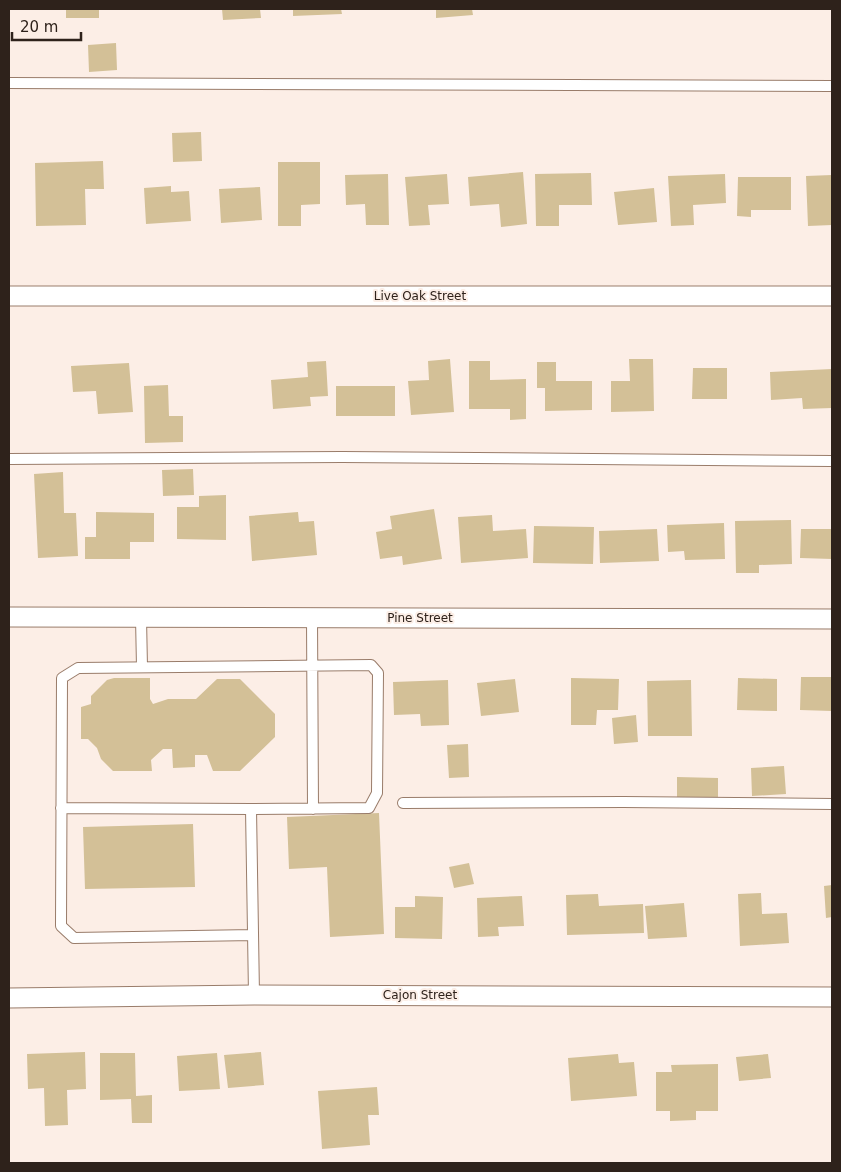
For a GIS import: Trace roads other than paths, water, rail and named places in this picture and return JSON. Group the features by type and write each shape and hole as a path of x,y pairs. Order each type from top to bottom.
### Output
{"street":[{"name":"Live Oak Street","path":"9,296 832,296"},
{"name":"Pine Street","path":"9,617 832,619"},
{"name":"Cajon Street","path":"9,998 254,995 832,997"}],"lane":[{"path":"9,83 832,86"},
{"path":"9,459 342,457 832,461"},
{"path":"141,618 142,667"},
{"path":"312,618 313,809"},
{"path":"61,808 251,810 369,808 377,793 378,673 371,665 78,668 62,678 60,926 74,938 253,935"},
{"path":"403,802 832,804"},
{"path":"251,810 254,995"}]}
